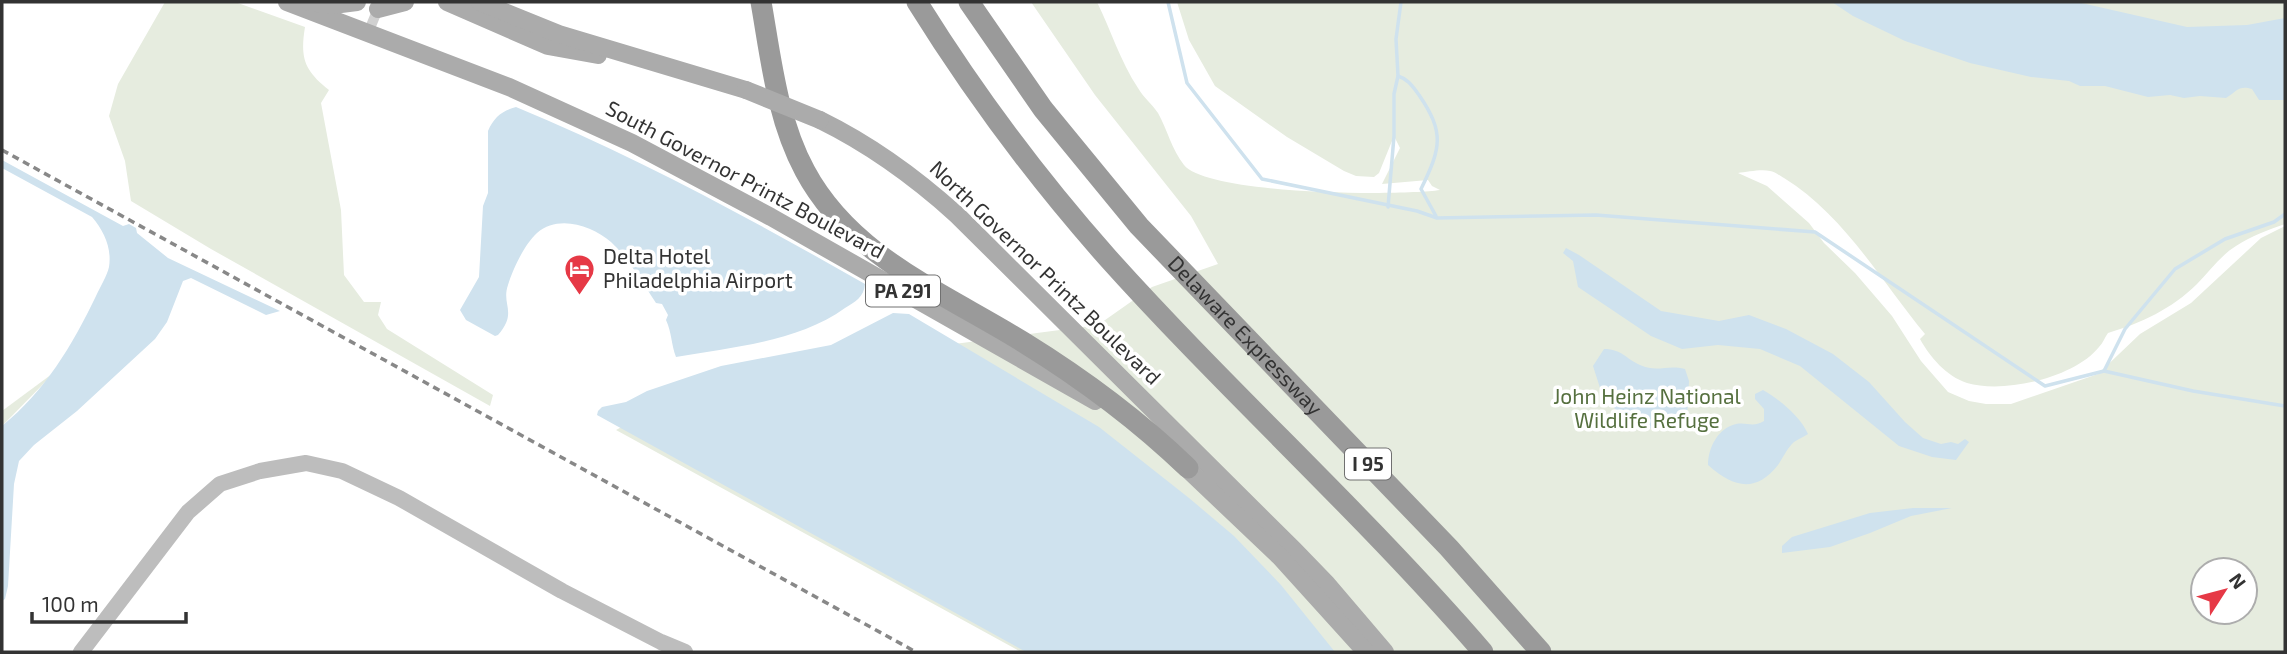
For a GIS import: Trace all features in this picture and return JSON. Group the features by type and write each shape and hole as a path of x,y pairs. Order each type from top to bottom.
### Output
{"highway":[{"path":"761,2 775,81 790,138 810,180 839,219 888,263 1021,341 1079,379 1150,431 1188,468"},
{"name":"I 95","path":"917,2 968,80 1036,172 1106,256 1402,563 1483,652"},
{"name":"Delaware Expressway","path":"969,2 1066,139 1139,226 1423,520 1541,652"}],"main road":[{"name":"South Governor Printz Boulevard","path":"287,2 543,101 682,168 1060,380 1111,411 1188,468 1305,583 1366,652"},
{"path":"310,2 333,5 357,2"},
{"path":"380,5 405,2"},
{"path":"447,2 548,46 644,60"},
{"name":"North Governor Printz Boulevard","path":"480,2 541,27 746,90 820,120 876,151 943,203 1327,584 1385,652"}],"street":[{"path":"368,33 380,5"},
{"path":"81,652 188,512 220,484 260,471 306,463 342,471 399,498 562,591 685,652"}],"green space":[{"path":"165,2 235,2 305,27 303,47 306,63 314,76 329,90 321,103 341,210 344,275 364,302 381,302 378,315 387,329 493,395 490,406 131,201 125,161 109,116 118,84"},
{"name":"John Heinz National Wildlife Refuge","path":"1031,2 1097,2 1126,67 1140,91 1158,113 1184,165 1200,175 1228,182 1306,191 1386,193 1440,190 1428,180 1382,184 1400,148 1394,136 1379,173 1374,177 1356,176 1287,137 1215,86 1189,40 1177,2 1904,2 2285,81 2285,224 2236,246 2187,293 2167,308 2108,333 2088,358 2056,375 2018,385 1982,386 1959,380 1946,371 1920,339 1925,334 1860,250 1825,211 1805,193 1773,172 1762,170 1738,173 1767,186 1809,223 1824,243 1855,273 1892,316 1921,361 1948,392 1969,401 1986,404 2011,404 2098,374 2140,334 2191,303 2261,238 2285,226 2285,652 1021,652 616,430 642,416 947,345 1098,325 1152,287 1218,264 1191,216 1095,95"},
{"path":"2009,2 2285,2 2285,59"},
{"path":"56,371 2,426 2,411"}],"water":[{"path":"1832,2 2077,2 2187,27 2247,25 2285,18 2285,100 2259,100 2252,89 2244,88 2226,98 2184,98 2170,95 2148,97 2105,86 2080,86 2069,81 2031,77 1970,63 1905,41 1853,16"},
{"path":"516,107 650,168 736,213 865,284 863,292 852,304 807,329 764,342 676,357 666,320 668,315 662,304 656,303 618,249 603,236 585,227 555,224 537,233 520,258 506,292 507,320 495,336 466,320 460,310 479,277 483,206 488,193 488,131 499,115"},
{"path":"2,160 123,226 129,224 136,228 137,233 168,258 280,311 266,315 191,278 183,281 167,322 155,339 19,461 14,484 8,586 2,601 2,426 31,398 56,367 87,315 105,278 110,260 106,240 92,217 2,168"},
{"path":"1566,248 1661,311 1719,321 1749,315 1786,329 1833,354 1869,382 1923,438 1941,444 1958,444 1965,439 1969,442 1956,460 1932,457 1899,446 1800,366 1760,349 1718,345 1682,349 1651,336 1578,287 1573,261 1563,253"},
{"path":"893,313 909,314 1099,427 1234,536 1281,585 1335,652 1026,652 597,415 602,407 626,402 647,391 721,366 831,345"},
{"path":"1604,349 1620,352 1646,367 1685,369 1689,381 1687,418 1668,428 1646,428 1619,414 1601,391 1593,366"},
{"path":"1763,390 1789,409 1808,434 1792,444 1778,465 1761,480 1752,484 1735,482 1708,465 1710,452 1719,434 1730,426 1764,421 1764,409 1755,399 1755,394"},
{"path":"1913,508 1952,508 1911,516 1830,547 1782,553 1782,546 1792,537 1870,513"}],"waterway":[{"path":"1168,2 1187,83 1262,179 1417,211 1437,218 1596,215 1815,232 2045,386 2104,371 2193,391 2285,406"},
{"path":"1388,207 1394,136 1394,94 1398,76 1396,39 1401,2"},
{"path":"1398,76 1407,81 1419,95 1436,131 1436,151 1421,189 1436,216"},
{"path":"2104,371 2125,329 2175,269 2225,239 2274,222 2285,214"}],"railway":[{"path":"2,150 916,652"}],"place":[{"name":"Delta Hotel Philadelphia Airport","path":"580,296"}]}
